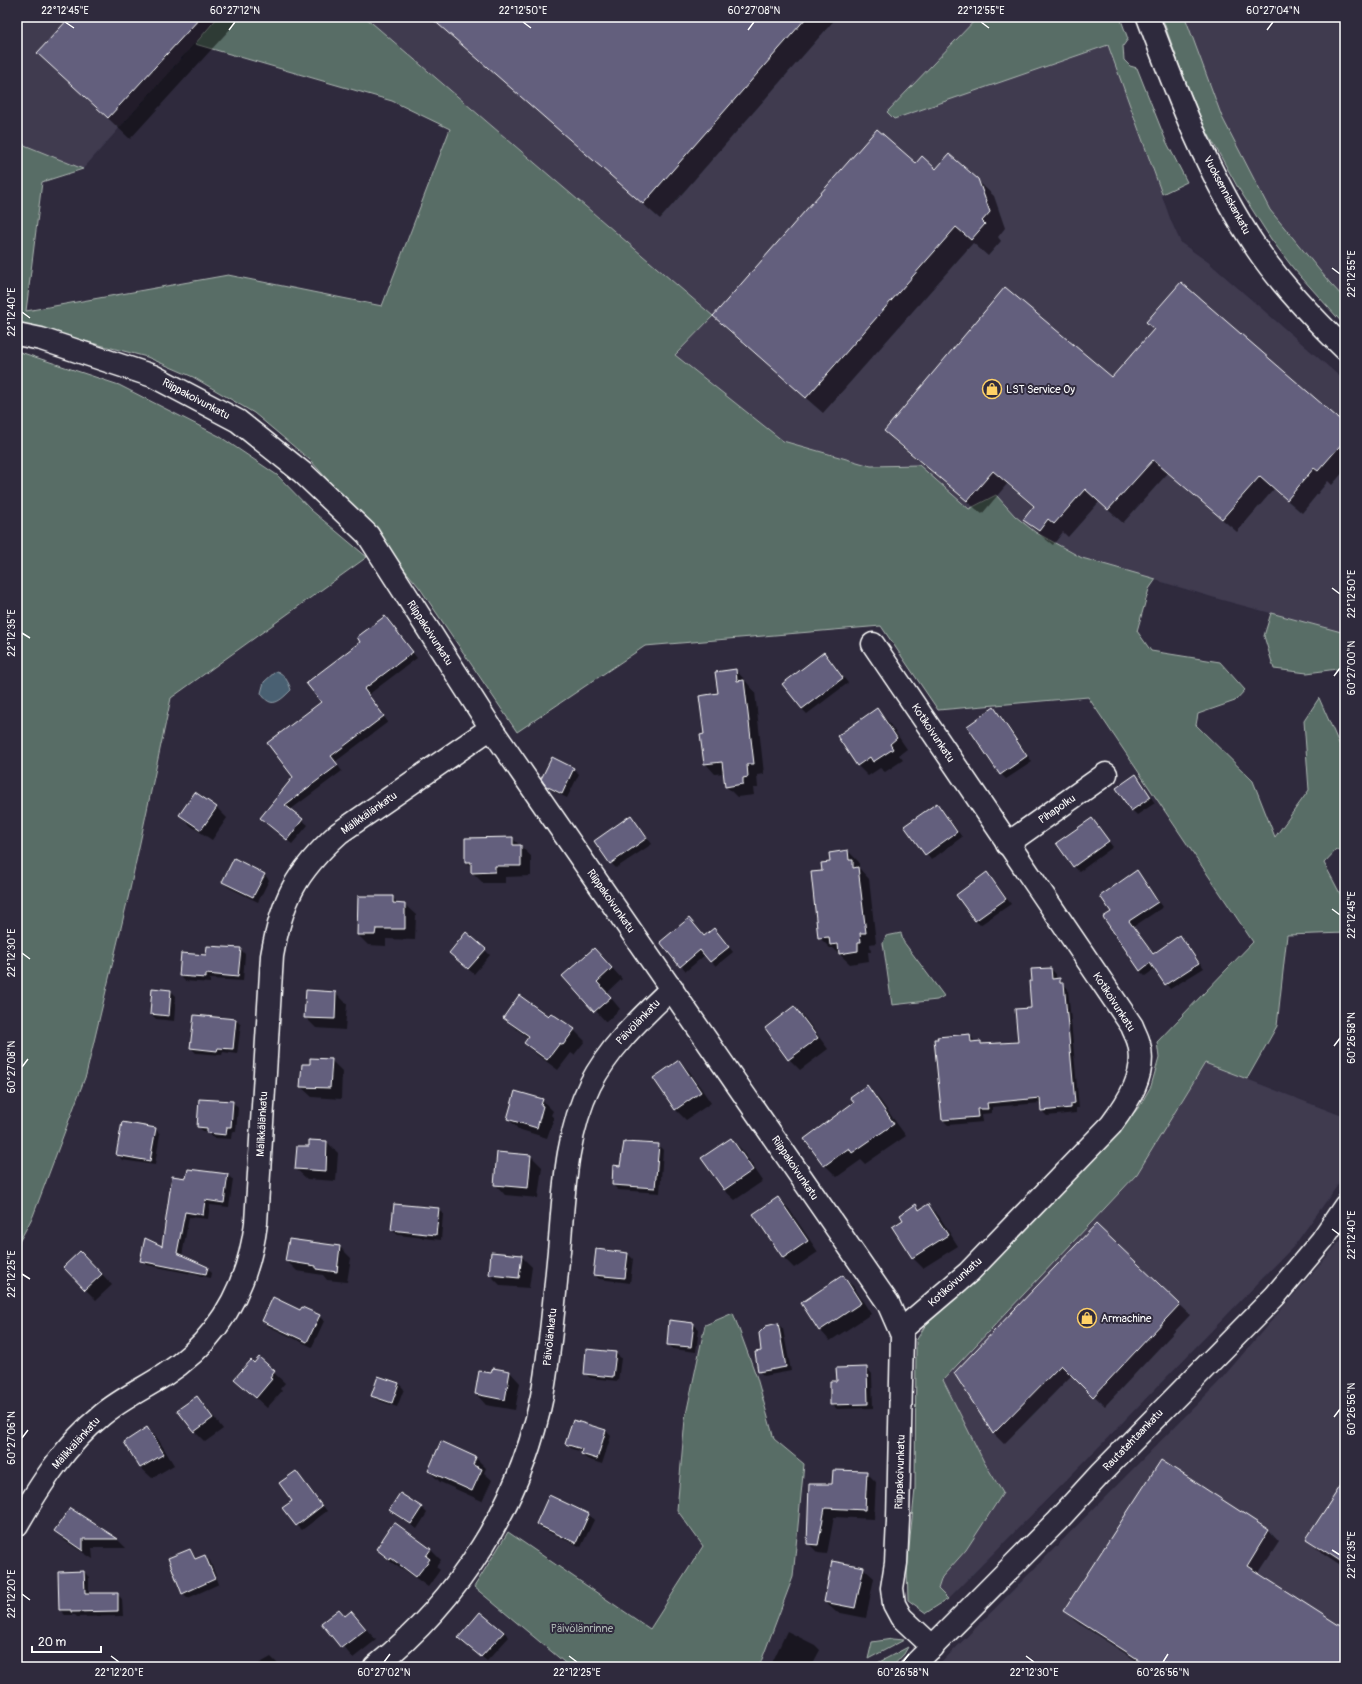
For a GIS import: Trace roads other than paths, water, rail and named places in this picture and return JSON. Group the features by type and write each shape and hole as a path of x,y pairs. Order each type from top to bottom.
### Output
{"street":[{"name":"Vuoksenniskankatu","path":"1148,17 1178,98 1236,215 1258,250 1290,291 1320,325 1345,349"},
{"name":"Riippakoivunkatu","path":"17,334 41,339 153,376 238,421 303,473 368,535 491,728 672,988 888,1303 901,1330 903,1357 899,1506 896,1563 892,1588 894,1604 901,1618 933,1647"},
{"name":"Kotikoivunkatu","path":"873,644 1007,844 1132,1026 1139,1044 1141,1058 1139,1072 1126,1106 1111,1125 969,1272 901,1330"},
{"name":"Mälikkälänkatu","path":"17,1525 48,1474 87,1428 103,1414 183,1362 214,1330 227,1312 237,1293 247,1268 254,1244 272,956 276,932 284,904 295,884 306,867 339,833 491,728"},
{"name":"Pihapolku","path":"1007,844 1106,774"},
{"name":"Päivölänkatu","path":"375,1667 424,1623 456,1586 471,1565 511,1493 531,1438 546,1374 567,1168 575,1124 590,1085 614,1048 629,1030 672,988"},
{"name":"Rautatehtaankatu","path":"912,1667 1275,1296 1322,1240 1345,1206"}],"water":[{"path":"276,671 284,676 291,690 283,698 276,702 272,702 268,701 261,693 264,682"}],"place":[{"name":"LST Service Oy","path":"992,389"},
{"name":"Armachine","path":"1087,1318"}],"park label":[{"name":"Päivölänrinne","path":"582,1628"}]}
